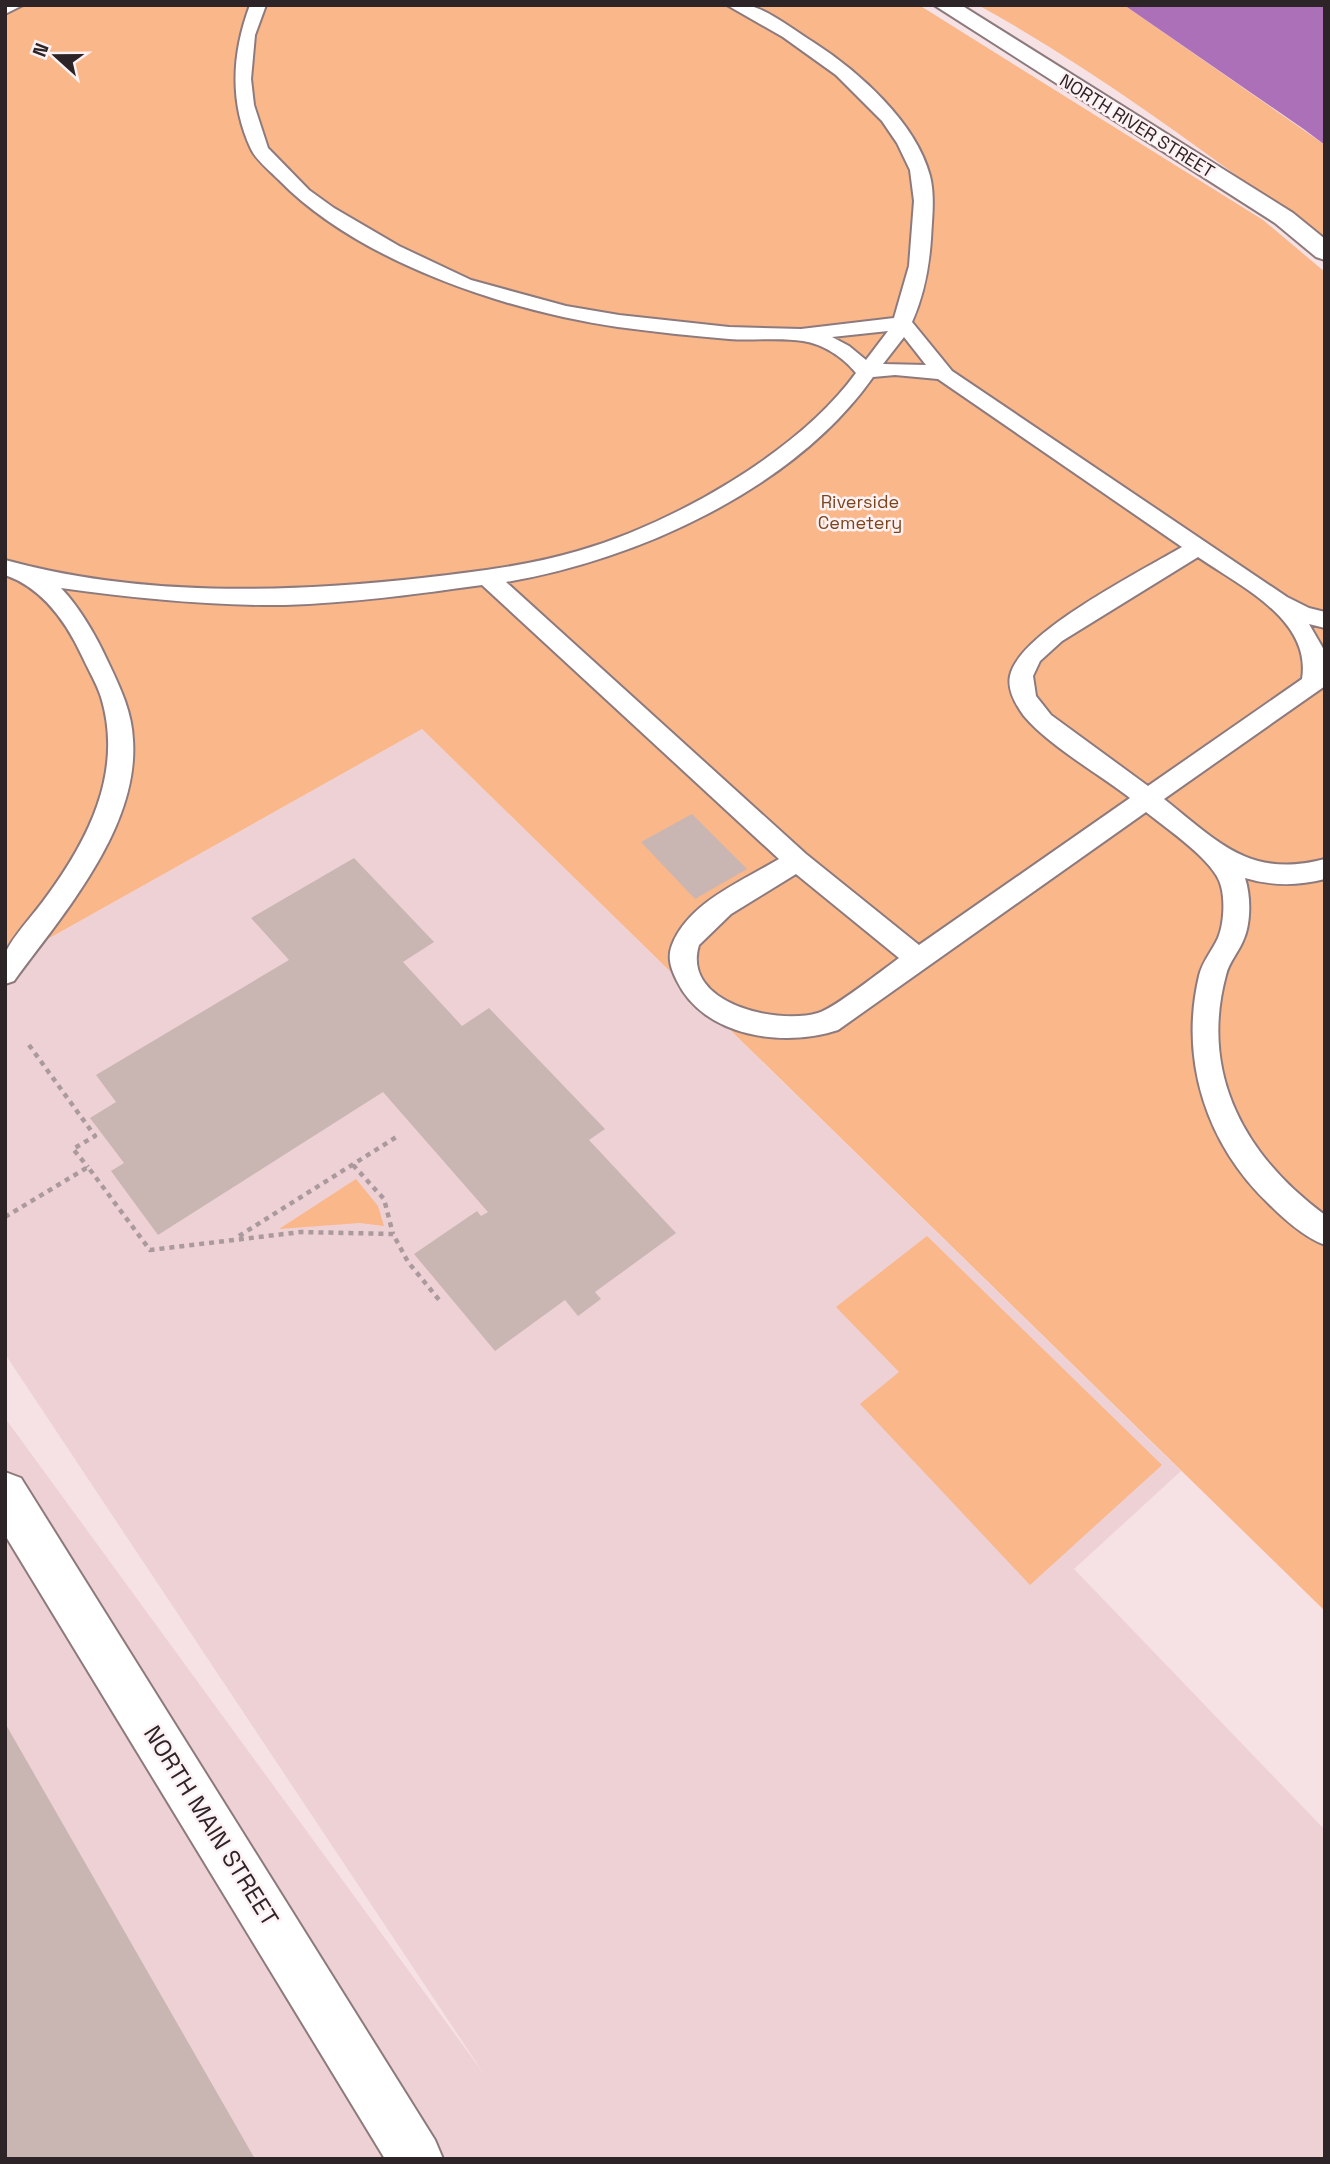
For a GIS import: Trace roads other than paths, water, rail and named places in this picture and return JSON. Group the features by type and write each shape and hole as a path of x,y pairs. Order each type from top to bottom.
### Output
{"street":[{"name":"NORTH RIVER STREET","path":"945,5 1284,218 1325,252"},
{"name":"NORTH MAIN STREET","path":"5,1493 416,2159"}],"lane":[{"path":"5,9 15,5"},
{"path":"258,5 244,56 244,104 260,150 303,194 327,212 392,250 464,284 514,299 564,312 676,329 801,335 903,323"},
{"path":"13,570 133,589 265,597 328,595 488,578 545,567 607,550 672,523 768,465 808,434 845,401 903,323 920,260 924,199 919,170 914,160 895,128 853,78 790,34 735,5"},
{"path":"903,323 945,375 1279,602 1302,614 1325,620"},
{"path":"801,335 842,349 855,358 866,373"},
{"path":"866,373 903,368 945,375"},
{"path":"1198,547 1054,635 1037,649 1025,665 1020,677 1020,692 1028,707 1042,721 1205,845 1236,865 1266,874 1292,876 1325,869"},
{"path":"5,973 98,839 113,802 122,768 122,736 102,668 78,627 49,590 13,570"},
{"path":"488,578 797,861 918,959"},
{"path":"797,861 703,920 687,939 681,957 688,980 702,999 745,1021 777,1027 806,1028 828,1022 1319,678 1317,659 1302,630 1279,602"},
{"path":"1205,845 1229,873 1234,882 1235,894 1232,936 1212,975 1206,1017 1206,1053 1212,1091 1228,1132 1259,1176 1302,1217 1325,1232"}],"park label":[{"name":"Riverside Cemetery","path":"860,512"}]}
